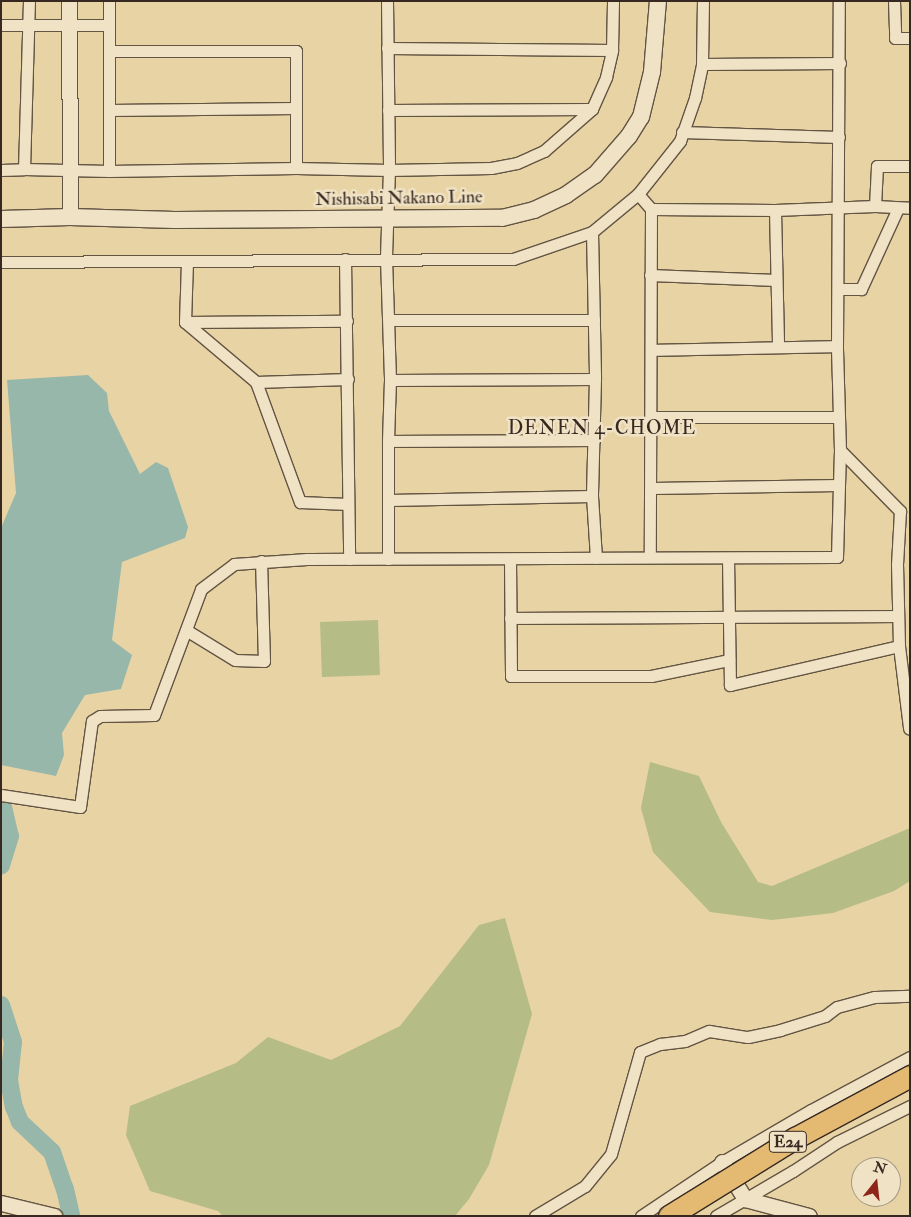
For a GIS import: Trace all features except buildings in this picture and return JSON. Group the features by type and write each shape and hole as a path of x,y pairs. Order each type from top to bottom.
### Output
{"highway":[{"name":"E24","path":"669,1216 795,1138 910,1076"}],"main road":[{"name":"Nishisabi Nakano Line","path":"1,219 70,217 175,220 502,218 534,210 558,199 595,175 629,136 641,117 652,72 658,1"}],"street":[{"path":"24,169 29,1"},
{"path":"69,1 70,217"},
{"path":"109,1 109,171"},
{"path":"387,1 388,170 386,258 390,380 388,559"},
{"path":"1,170 109,171 296,168 388,170 491,168 517,163 544,151 592,109 606,77 612,50 613,1"},
{"path":"1,262 386,258 513,259 592,232 638,194 680,141 695,98 702,64 703,1"},
{"path":"1,795 80,807 92,721 100,716 154,715 201,590 234,564 261,561 349,559 837,557 840,450 837,346 840,208 839,1"},
{"path":"894,1 895,38 910,38"},
{"path":"1,25 109,25"},
{"path":"387,48 612,50"},
{"path":"110,51 296,51 296,168"},
{"path":"702,64 840,63"},
{"path":"109,110 295,108"},
{"path":"388,110 592,109"},
{"path":"682,132 839,137"},
{"path":"875,206 877,166 910,166"},
{"path":"638,194 651,209 652,488 650,557"},
{"path":"651,209 775,210 875,206 904,208 861,289 838,289"},
{"path":"775,210 778,347"},
{"path":"592,232 595,378 592,496 596,558"},
{"path":"345,259 349,559"},
{"path":"185,322 187,261"},
{"path":"650,275 776,280"},
{"path":"389,320 594,320"},
{"path":"185,322 347,321"},
{"path":"185,322 256,382 300,502 348,504"},
{"path":"652,350 837,346"},
{"path":"390,380 595,378"},
{"path":"256,382 348,379"},
{"path":"652,417 838,417"},
{"path":"388,441 594,440"},
{"path":"840,450 900,511 896,564 899,646 910,728"},
{"path":"652,488 838,485"},
{"path":"389,500 592,496"},
{"path":"728,558 730,685 899,646"},
{"path":"510,559 511,676 651,676 729,660"},
{"path":"186,630 235,660 264,661 261,561"},
{"path":"510,618 898,616"},
{"path":"535,1216 585,1186 611,1154 640,1052 660,1044 684,1041 709,1031 748,1037 816,1019 825,1016 836,1007 875,997 910,996"},
{"path":"641,1216 722,1162 811,1110 910,1057"},
{"path":"716,1216 837,1142 910,1106"},
{"path":"722,1162 745,1199 809,1216"},
{"path":"1,1203 54,1216"}],"green space":[{"path":"378,620 380,675 322,677 320,622"},
{"path":"650,762 699,776 721,822 758,882 772,886 910,828 910,881 894,891 833,913 772,920 710,912 653,852 641,808"},
{"path":"505,918 532,1014 489,1165 469,1199 455,1216 223,1216 218,1211 150,1191 126,1135 130,1106 236,1063 268,1037 331,1060 400,1026 479,925"}],"shaded area":[{"path":"88,375 107,393 109,411 140,474 156,462 168,468 188,527 185,538 122,562 112,640 132,655 121,689 85,695 62,733 64,755 56,776 1,765 1,528 16,493 7,380"}],"waterway":[{"path":"1,798 10,836 1,866"},
{"path":"1,1005 13,1042 9,1080 14,1107 20,1122 52,1152 65,1189 71,1216"}],"district":[{"name":"DENEN 4-CHOME","path":"602,429"}]}
